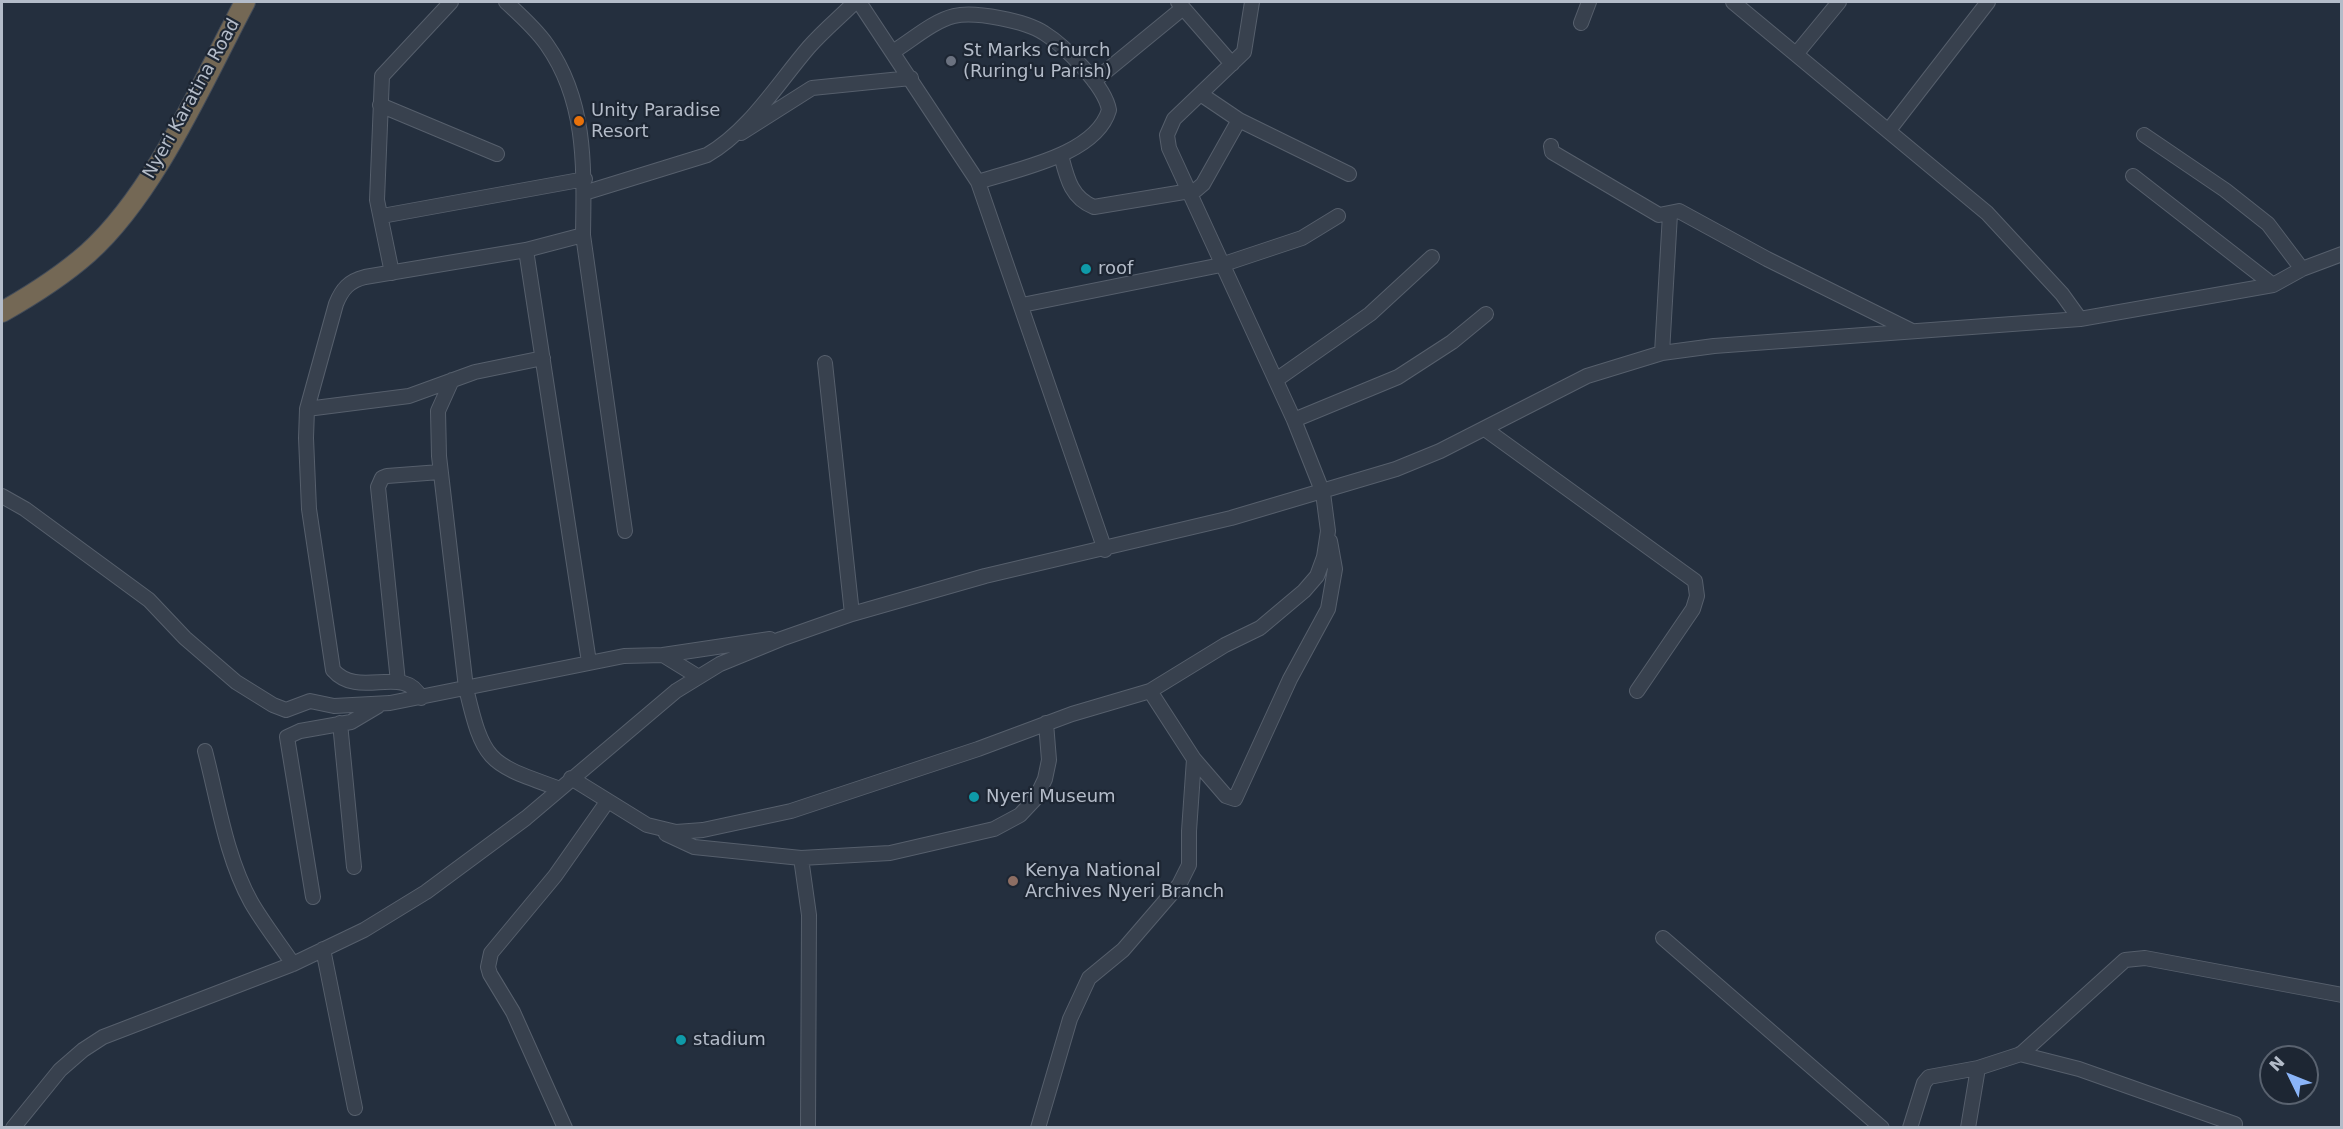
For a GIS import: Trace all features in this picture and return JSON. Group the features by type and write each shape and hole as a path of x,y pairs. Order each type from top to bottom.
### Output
{"highway":[{"name":"Nyeri Karatina Road","path":"2,312 29,296 88,252 133,201 154,172 245,2"}],"street":[{"path":"392,273 377,200 381,85 385,70 451,2"},
{"path":"506,2 546,43 561,67 575,103 581,131 585,179 583,235 625,531"},
{"path":"726,142 811,46 857,2 894,51 978,182 1105,550"},
{"path":"1150,691 1194,759 1226,796 1235,799 1290,679 1328,609 1335,569 1323,493 1294,420 1221,266 1169,148 1167,135 1174,119 1202,95 1247,45 1252,2"},
{"path":"1581,23 1589,2"},
{"path":"1733,2 1987,213 2062,294 2080,319"},
{"path":"1797,53 1839,2"},
{"path":"1889,130 1988,2"},
{"path":"1094,81 1181,5 1232,64"},
{"path":"894,51 942,20 965,14 982,16 1043,32 1094,81 1108,103 1107,119 1080,144 1061,155 978,182"},
{"path":"584,193 707,155 812,88 911,78"},
{"path":"1202,95 1239,120 1349,174"},
{"path":"380,105 496,154"},
{"path":"1061,155 1070,185 1077,197 1094,207 1199,189 1239,120"},
{"path":"2144,135 2255,213 2283,240 2302,269"},
{"path":"1551,146 1552,152 1659,215 1679,211 1767,259 1914,332"},
{"path":"2133,176 2273,285"},
{"path":"382,216 585,179"},
{"path":"1662,353 1670,214"},
{"path":"1022,305 1221,266 1302,238 1338,216"},
{"path":"421,698 412,685 398,682 347,682 333,670 309,509 307,409 340,294 357,279 526,250 583,235"},
{"path":"526,250 590,662"},
{"path":"13,1128 60,1070 82,1050 103,1037 293,964 364,930 436,886 484,851 697,676 781,639 852,614 985,576 1105,550 1323,493 1396,469 1485,429 1587,376 1662,353 1726,345 2080,319 2273,285 2302,269 2342,254"},
{"path":"1276,380 1370,314 1432,256"},
{"path":"1294,420 1398,377 1452,342 1486,314"},
{"path":"1026,334 1105,550"},
{"path":"307,409 388,400 417,393 475,372 543,358"},
{"path":"825,363 852,614"},
{"path":"452,380 438,411 441,472 466,688 475,726 489,755 511,771 560,789"},
{"path":"417,393 438,411"},
{"path":"1485,429 1695,581 1697,596 1693,609 1637,691"},
{"path":"398,682 378,487 382,478 387,476 441,472"},
{"path":"2,496 25,509 149,600 185,638 223,671 273,705 286,710 310,701 334,706 383,704 624,656 663,655 754,640 781,639"},
{"path":"647,825 676,832 703,830 791,811 1046,723 1150,691 1225,645 1260,628 1304,591 1317,576 1324,557 1328,531"},
{"path":"663,655 697,676"},
{"path":"313,897 286,737 291,733 351,722 383,704"},
{"path":"340,723 354,867"},
{"path":"571,778 647,825 694,848 801,858 890,853 963,838 1003,825 1020,815 1036,798 1045,779 1050,752 1046,723"},
{"path":"205,751 234,862 242,882 251,902 293,964"},
{"path":"1038,1128 1070,1019 1089,978 1123,950 1179,885 1189,865 1194,759"},
{"path":"565,1128 513,1012 490,974 488,960 491,953 555,876 607,802"},
{"path":"801,858 809,915 808,1128"},
{"path":"1663,938 1882,1128"},
{"path":"324,950 355,1108"},
{"path":"1910,1128 1924,1083 1929,1077 1978,1068 2019,1054 2121,962 2136,957 2342,995"},
{"path":"2019,1054 2079,1069 2237,1126"},
{"path":"1968,1128 1978,1068"}],"place":[{"name":"St Marks Church (Ruring'u Parish)","path":"951,61"},
{"name":"Unity Paradise Resort","path":"579,121"},
{"name":"roof","path":"1086,269"},
{"name":"Nyeri Museum","path":"974,797"},
{"name":"Kenya National Archives Nyeri Branch","path":"1013,881"},
{"name":"stadium","path":"681,1040"}]}
